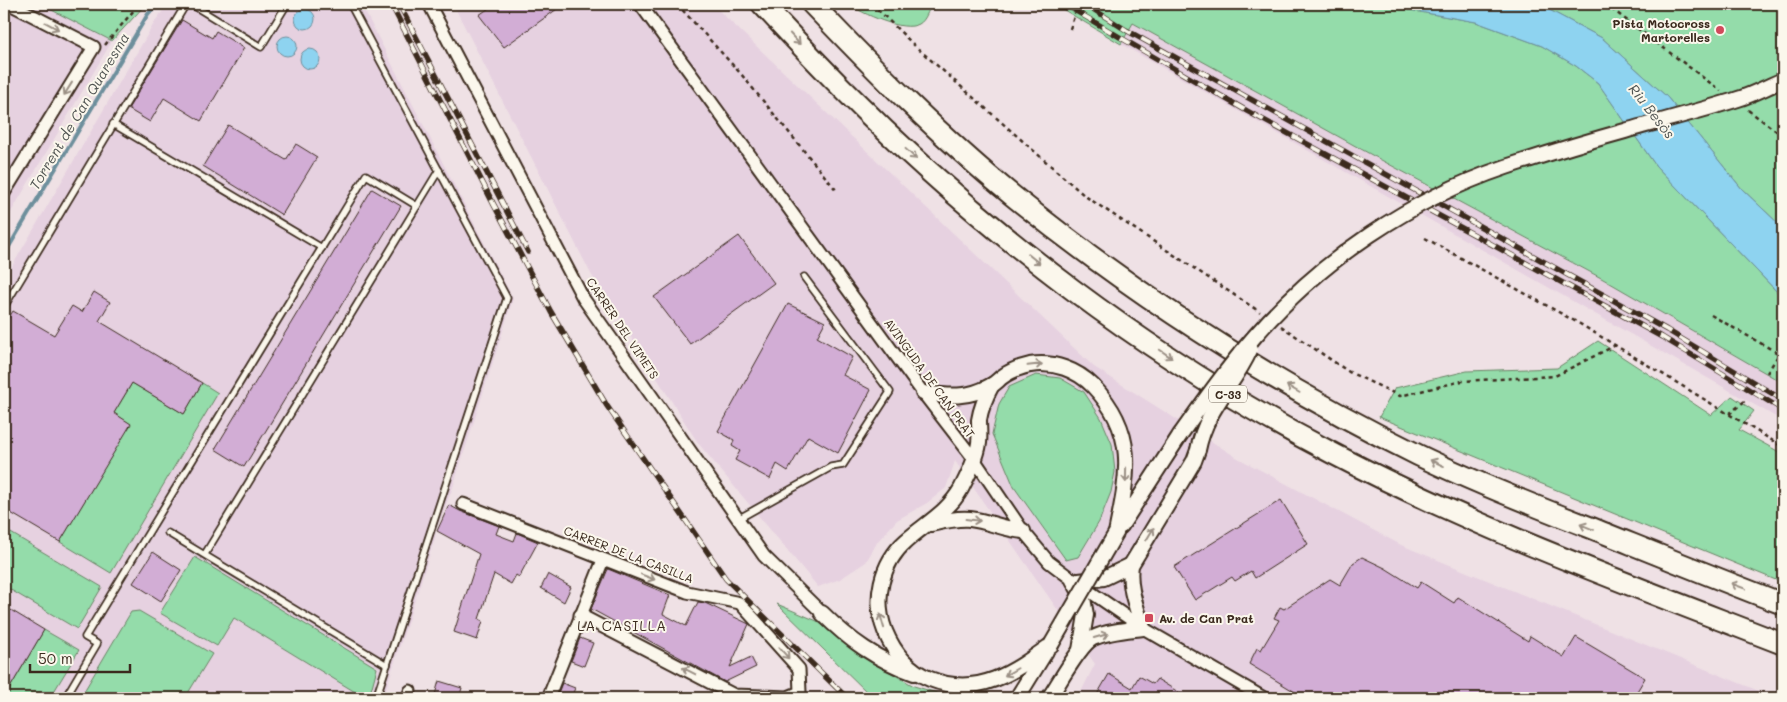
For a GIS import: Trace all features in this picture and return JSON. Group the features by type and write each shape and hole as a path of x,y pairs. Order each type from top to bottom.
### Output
{"highway":[{"name":"C-33","path":"762,4 842,89 967,204 1042,266 1192,372 1247,406 1330,452 1404,489 1484,525 1783,644"},
{"path":"812,4 932,124 1012,195 1104,266 1216,343 1296,391 1419,455 1527,503 1783,604"}],"street":[{"path":"4,193 94,47 10,4"},
{"name":"CARRER DEL VIMETS","path":"429,4 583,298 764,556 822,613"},
{"name":"AVINGUDA DE CAN PRAT","path":"640,4 974,460 1023,531 1049,562 1143,628 1264,698"},
{"path":"1019,696 1116,533 1180,435 1222,376 1257,334 1308,282 1389,223 1426,202 1504,168 1609,135 1740,99 1783,80"},
{"path":"1049,698 1080,651 1091,638 1143,628 1131,592 1129,578 1131,565 1194,461 1201,434 1209,416 1243,364 1257,334"},
{"path":"924,393 948,396 969,395 992,385 1009,373 1030,365 1059,366 1083,377 1106,401 1116,417 1123,434 1126,452 1126,489 1116,533"},
{"path":"917,674 899,656 889,640 882,622 879,606 883,577 895,552 904,542 948,508 954,499 974,460 979,444 981,410 992,385"},
{"name":"CARRER DE LA CASILLA","path":"463,504 687,592 740,602 799,669 800,692 788,698 734,694 580,615"},
{"path":"926,526 944,521 969,519 983,521 1006,529 1023,531"},
{"path":"548,698 603,560"},
{"path":"1073,580 1089,581 1104,578 1131,565"},
{"path":"1073,580 1083,598 1086,616 1080,651"},
{"path":"822,613 850,640 896,667 937,682 954,685 986,683 1003,677 1024,665 1051,644"}],"lane":[{"path":"4,307 186,4"},
{"path":"191,4 261,47 287,4"},
{"path":"350,4 507,298 376,698"},
{"path":"113,124 322,248"},
{"path":"205,554 439,170"},
{"path":"65,698 97,644 85,637 366,175 417,206"},
{"path":"738,519 831,467 843,465 890,392 804,277"},
{"path":"168,533 387,665"}],"path":[{"path":"94,47 106,44 139,4"},
{"path":"677,4 741,74 837,192"},
{"path":"872,4 915,46 1085,196 1262,313"},
{"path":"1070,29 1078,4"},
{"path":"1605,4 1680,62 1728,96"},
{"path":"1744,107 1783,136"},
{"path":"1425,238 1616,345 1783,447"},
{"path":"1711,315 1783,356"},
{"path":"1278,324 1349,372 1400,396 1462,381 1555,376 1616,345"},
{"path":"1766,373 1779,354"},
{"path":"1729,414 1746,400"}],"shaded area":[{"path":"4,4 40,4 112,41 4,224"},
{"path":"168,4 361,4 513,299 453,487 436,530 383,698 4,698 4,280 156,20"},
{"path":"453,4 712,4 1094,367 1236,457 1401,545 1776,698 1078,698 1095,664 955,461 946,488 927,503 897,520 878,541 866,562 840,579 818,587 698,443 591,274"},
{"path":"1133,22 1370,154 1603,279 1780,381 1783,383 1783,421 1121,44"}],"green space":[{"path":"40,4 146,4 112,41"},
{"path":"848,4 931,4 919,24 903,26 883,21"},
{"path":"1054,4 1376,4 1476,22 1542,46 1576,66 1598,83 1656,166 1783,298 1783,383 1603,279 1370,154 1133,23 1121,44"},
{"path":"1538,4 1783,4 1783,228 1742,189 1667,97 1602,38"},
{"path":"1598,341 1711,415 1732,396 1754,411 1739,430 1783,454 1783,583 1379,417 1395,388 1467,371 1557,368"},
{"path":"1036,375 1060,378 1084,392 1101,418 1112,444 1115,472 1111,492 1099,522 1078,557 1066,560 1014,487 992,434 999,404 1009,387"},
{"path":"132,383 184,414 202,383 218,393 111,573 60,542 130,424 114,413"},
{"path":"4,529 102,587 77,629 4,586"},
{"path":"195,557 377,668 369,698 365,698 234,618 217,646 160,613"},
{"path":"777,604 817,621 862,656 914,686 947,696 970,698 873,698"},
{"path":"139,611 212,654 185,698 80,698 131,612"},
{"path":"44,630 79,650 50,698 4,698"},
{"path":"995,695 993,698 970,698"}],"water":[{"name":"Riu Besòs","path":"1376,4 1538,4 1602,38 1667,97 1742,189 1783,228 1783,298 1656,166 1598,83 1576,66 1542,46 1476,22"},
{"path":"301,9 309,9 315,15 315,23 309,29 301,29 295,23 295,15"},
{"path":"283,36 291,36 297,42 297,50 291,56 283,56 277,50 277,42"},
{"path":"306,49 314,49 320,55 320,63 314,69 306,69 300,63 300,55"}],"building":[{"path":"495,4 564,4 504,47 479,15"},
{"path":"182,20 212,38 216,31 244,48 201,121 164,98 150,122 128,109"},
{"path":"228,125 286,160 296,144 317,157 282,215 203,166"},
{"path":"372,189 401,206 244,467 215,449"},
{"path":"739,236 774,283 690,344 654,297"},
{"path":"94,292 110,302 99,321 202,383 184,414 132,383 114,413 131,424 60,542 4,509 4,325 13,311 54,335 72,306 82,312"},
{"path":"788,304 825,322 817,337 852,357 843,375 871,390 838,453 808,436 788,471 777,464 770,479 735,460 740,451 732,446 734,440 718,431"},
{"path":"1281,500 1308,544 1255,578 1251,571 1235,581 1232,577 1195,600 1174,567"},
{"path":"449,505 499,526 496,534 514,541 517,533 538,542 519,577 516,575 511,584 494,574 479,619 483,621 477,640 454,632 479,554 437,531"},
{"path":"153,552 181,570 161,601 133,583"},
{"path":"1362,557 1385,568 1417,588 1421,582 1454,603 1458,597 1528,641 1530,636 1564,657 1576,637 1645,678 1633,698 1305,698 1249,664 1257,648 1261,650 1279,620 1274,618 1280,607 1284,609 1330,579 1340,585 1353,563"},
{"path":"608,569 670,595 663,614 686,626 698,602 705,603 749,624 730,667 751,657 756,667 725,682 591,609"},
{"path":"548,574 571,587 564,602 541,588"},
{"path":"4,606 44,630 4,698"},
{"path":"580,638 593,643 584,666 571,661"},
{"path":"1109,674 1132,688 1139,676 1153,684 1157,679 1188,698 1095,698"},
{"path":"439,681 462,688 459,698 434,698"},
{"path":"562,683 575,688 571,698 558,693"}],"waterway":[{"name":"Torrent de Can Quaresma","path":"4,255 148,14 157,4"}],"railway":[{"path":"391,4 551,312 607,406 726,579 847,698"},
{"path":"399,4 528,252"},
{"path":"1064,4 1247,111 1662,337 1783,410"},
{"path":"1085,4 1126,30 1667,330 1783,400"}],"place":[{"name":"Pista Motocross Martorelles","path":"1720,30"},
{"name":"Av. de Can Prat","path":"1149,618"}],"district":[{"name":"LA CASILLA","path":"622,625"}]}
